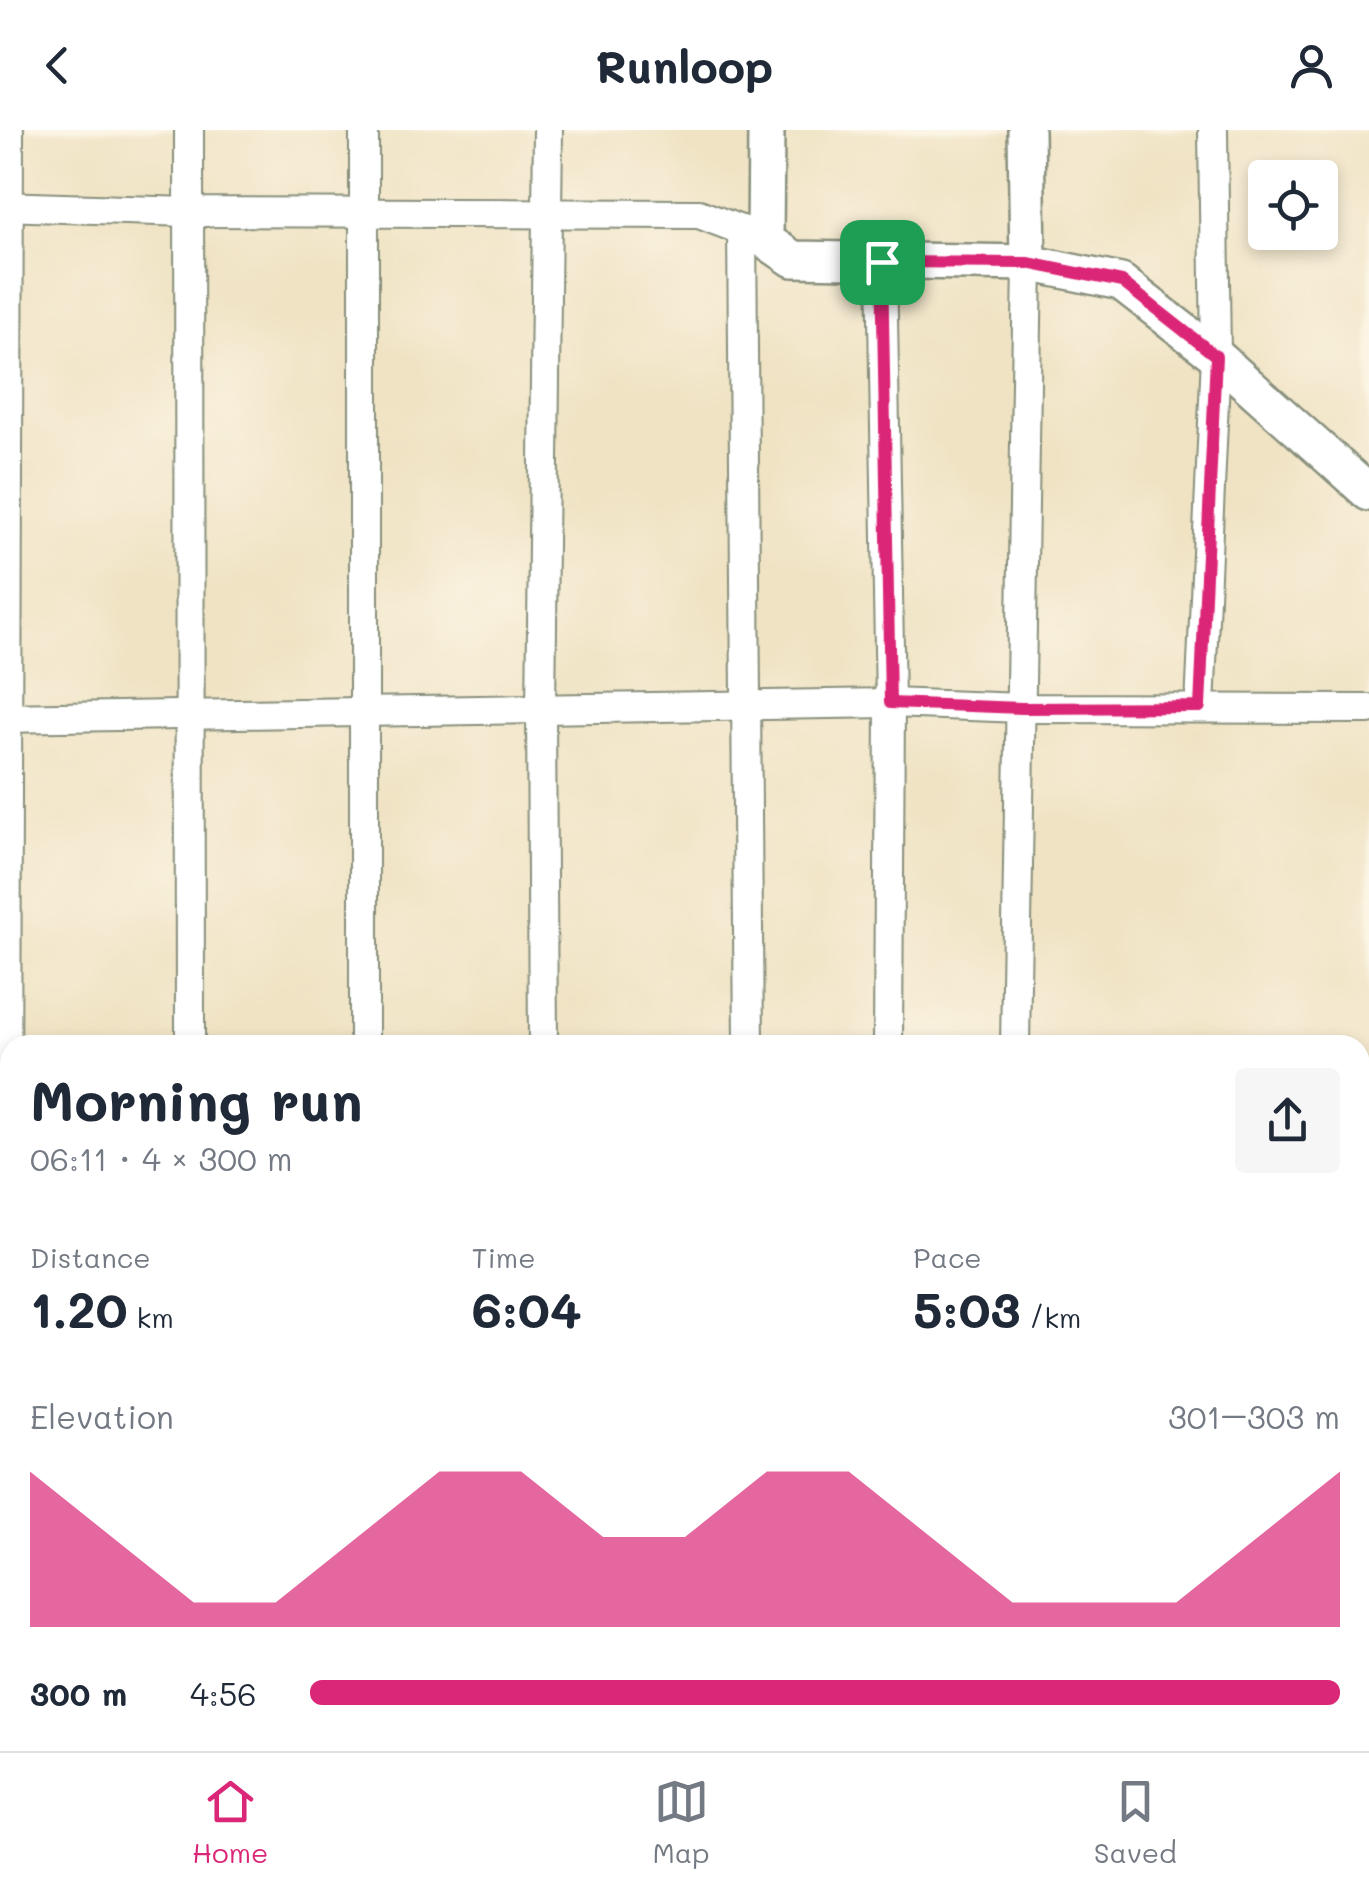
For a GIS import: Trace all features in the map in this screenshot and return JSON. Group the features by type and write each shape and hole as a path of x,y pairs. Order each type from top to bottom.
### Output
{"street":[{"path":"5,1035 3,206 9,130"},
{"path":"190,130 190,1035"},
{"path":"364,130 364,1035"},
{"path":"542,1035 541,708 548,130"},
{"path":"749,1035 746,705 754,235 766,130"},
{"path":"1015,1035 1028,263 1026,130"},
{"path":"1200,707 1216,356 1213,130"},
{"path":"3,206 189,212 699,214 754,235 793,258 1028,263 1122,282 1216,356 1369,493"},
{"path":"882,262 890,703 888,1035"},
{"path":"4,718 890,703 1022,708 1369,710"}],"route":[{"path":"882,262 1028,263 1122,282 1216,356 1200,707 1022,708 890,703 882,262"}]}
